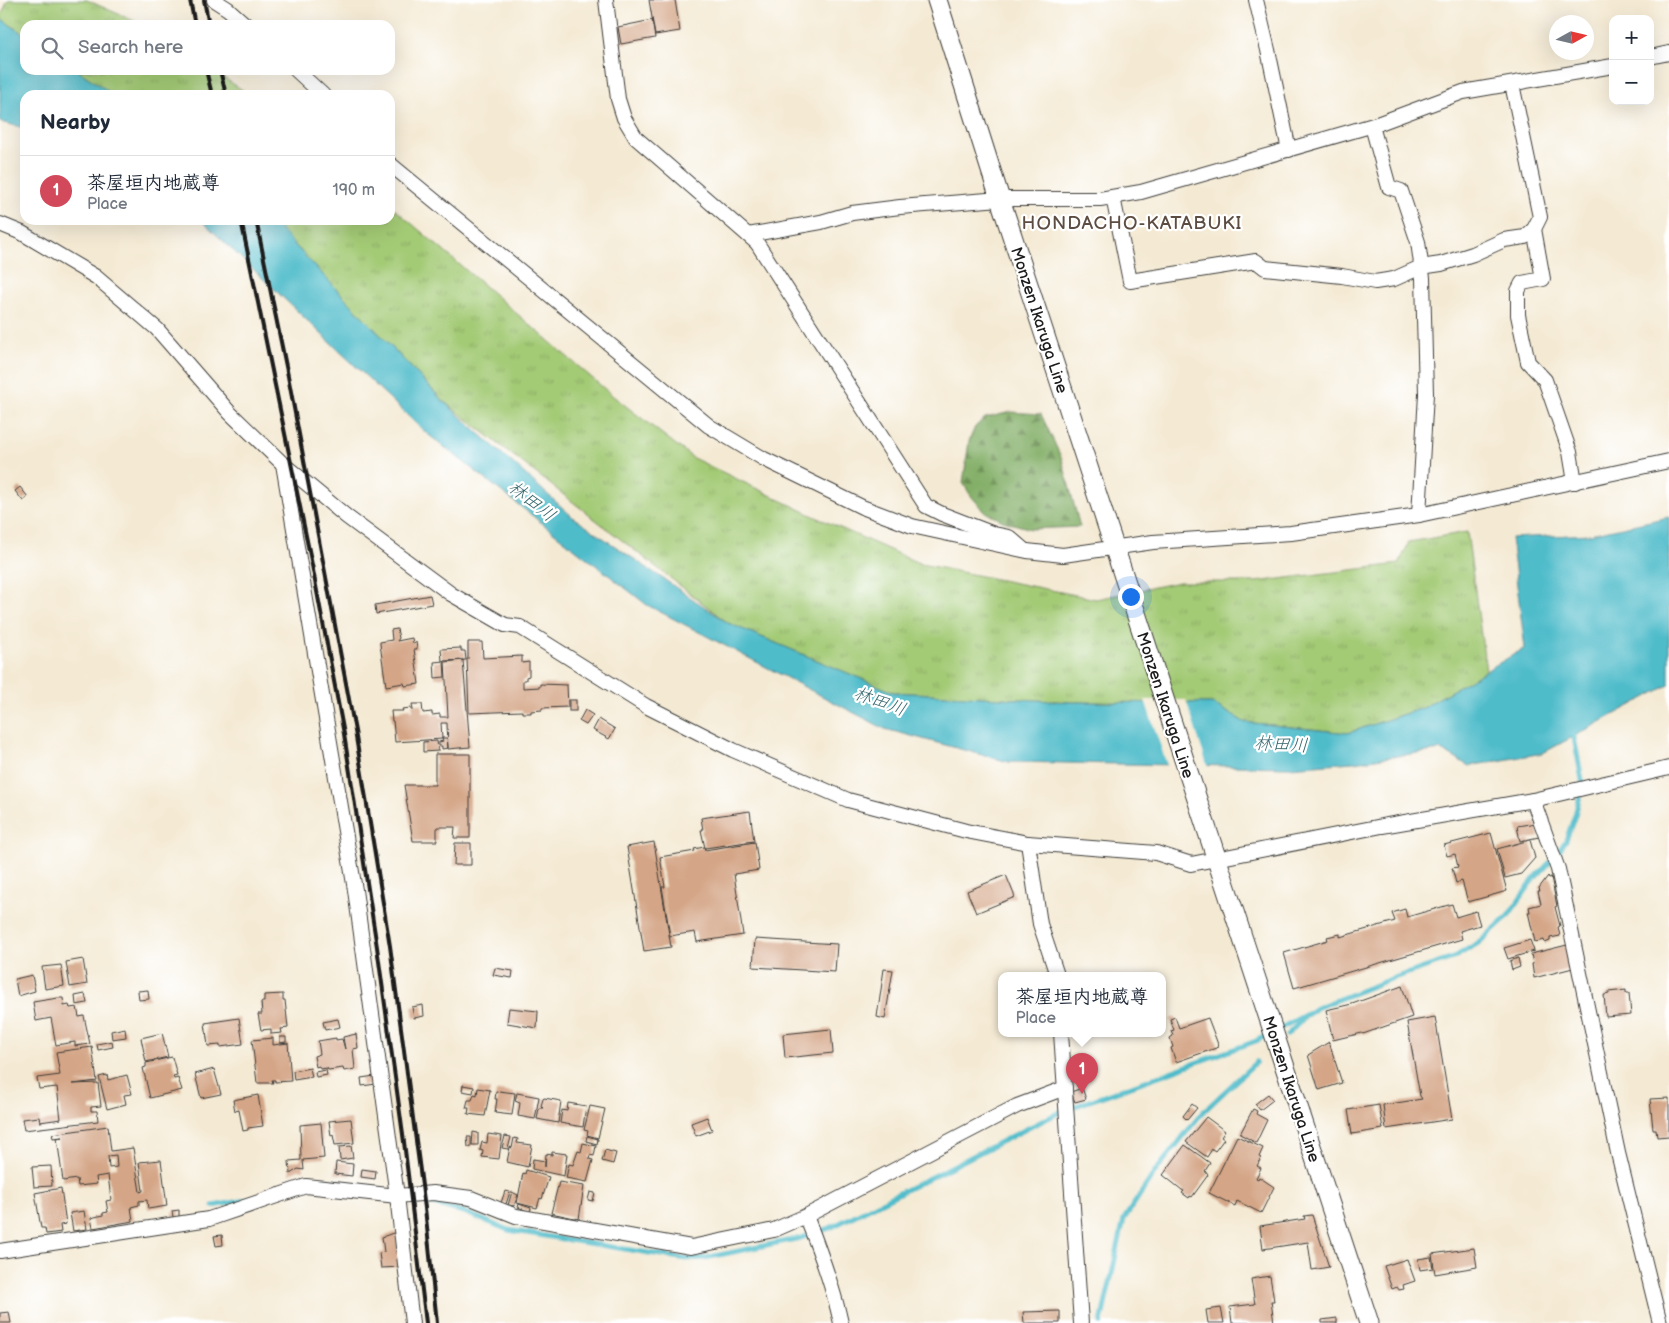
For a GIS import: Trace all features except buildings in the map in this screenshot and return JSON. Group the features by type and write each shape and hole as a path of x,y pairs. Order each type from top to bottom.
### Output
{"main road":[{"name":"Monzen Ikaruga Line","path":"937,0 1000,199 1368,1323"}],"street":[{"path":"214,0 240,20"},
{"path":"606,0 618,99 624,118 636,138 757,243 926,506 994,534 1009,537 1027,551"},
{"path":"1256,0 1289,150"},
{"path":"1654,56 1669,52"},
{"path":"748,236 821,222 852,213 900,207 1000,199 1100,199 1141,192 1372,126 1463,92 1609,67"},
{"path":"302,75 318,90"},
{"path":"1113,196 1130,281 1256,261 1265,268 1342,276 1375,282 1394,279 1422,267 1441,264 1473,254 1504,240 1525,237 1534,229 1540,217 1512,84"},
{"path":"1372,126 1389,188 1401,191 1418,242 1422,267 1426,394 1419,515"},
{"path":"395,168 709,426 764,459 871,510 912,526 1027,551 1063,555 1116,554 1153,542 1291,533 1419,515 1669,461"},
{"path":"0,224 22,233 96,276 157,329 230,414 283,464 347,517 451,594 505,626 520,627 646,706 733,750 848,800 966,831 1028,843 1156,853 1191,864 1216,855 1533,800 1669,768"},
{"path":"1534,229 1543,279 1522,283 1518,290 1518,315 1528,362 1545,380 1570,452 1575,482"},
{"path":"283,464 355,890 397,1196 412,1323"},
{"path":"1533,800 1558,869 1618,1153 1660,1323"},
{"path":"1028,843 1040,924 1056,972"},
{"path":"1062,1037 1082,1323"},
{"path":"0,1252 209,1219 306,1186 397,1196 433,1193 471,1198 516,1216 691,1247 774,1230 806,1216 1017,1106 1065,1088"},
{"path":"806,1216 837,1304 840,1323"}],"green space":[{"path":"8,0 87,0 132,20 20,20 20,32 0,18"},
{"path":"84,75 220,75 242,90 107,90"},
{"path":"395,209 613,396 693,458 816,517 921,564 1096,599 1179,582 1255,582 1399,564 1409,542 1467,532 1486,671 1422,708 1348,733 1244,722 1212,703 1071,702 893,692 728,623 442,400 276,225 395,225"},
{"path":"1011,412 1041,414 1062,459 1080,527 1031,529 1003,521 985,512 963,483 969,441 975,427 985,418"}],"water":[{"path":"0,18 20,32 20,75 84,75 107,90 20,90 20,127 0,122"},
{"name":"林田川","path":"206,225 276,225 442,400 574,518 728,623 893,692 1071,702 1212,703 1244,722 1348,733 1422,708 1525,648 1511,538 1590,534 1669,517 1669,685 1543,753 1469,766 1441,750 1353,762 1289,767 1009,762 885,729 647,605 425,432"}],"pier":[{"path":"1145,700 1186,700 1208,768 1168,768"}],"waterway":[{"path":"1287,1035 1316,1008 1388,980 1453,958 1480,942 1508,916 1534,879 1556,856 1566,840 1575,815 1583,785 1573,732"},
{"path":"1277,1030 1309,1013"},
{"path":"416,1200 464,1212 508,1230 686,1259 705,1258 801,1238 830,1228 1062,1111 1256,1041 1269,1034"},
{"path":"1101,1323 1124,1219 1155,1172 1201,1114 1256,1062"},
{"path":"313,1181 325,1180 349,1184"},
{"path":"279,1188 295,1181 304,1181"},
{"path":"213,1206 246,1200"}],"railway":[{"path":"190,0 194,20"},
{"path":"204,0 208,20"},
{"path":"207,75 211,90"},
{"path":"221,75 225,90"},
{"path":"242,225 312,565 344,734 377,947 404,1142 426,1323"},
{"path":"257,225 288,376 355,731 390,946 425,1208 437,1323"}],"place":[{"name":"茶屋垣内地蔵尊","path":"1082,1094"}],"district":[{"name":"HONDACHO-KATABUKI","path":"1132,222"}]}
